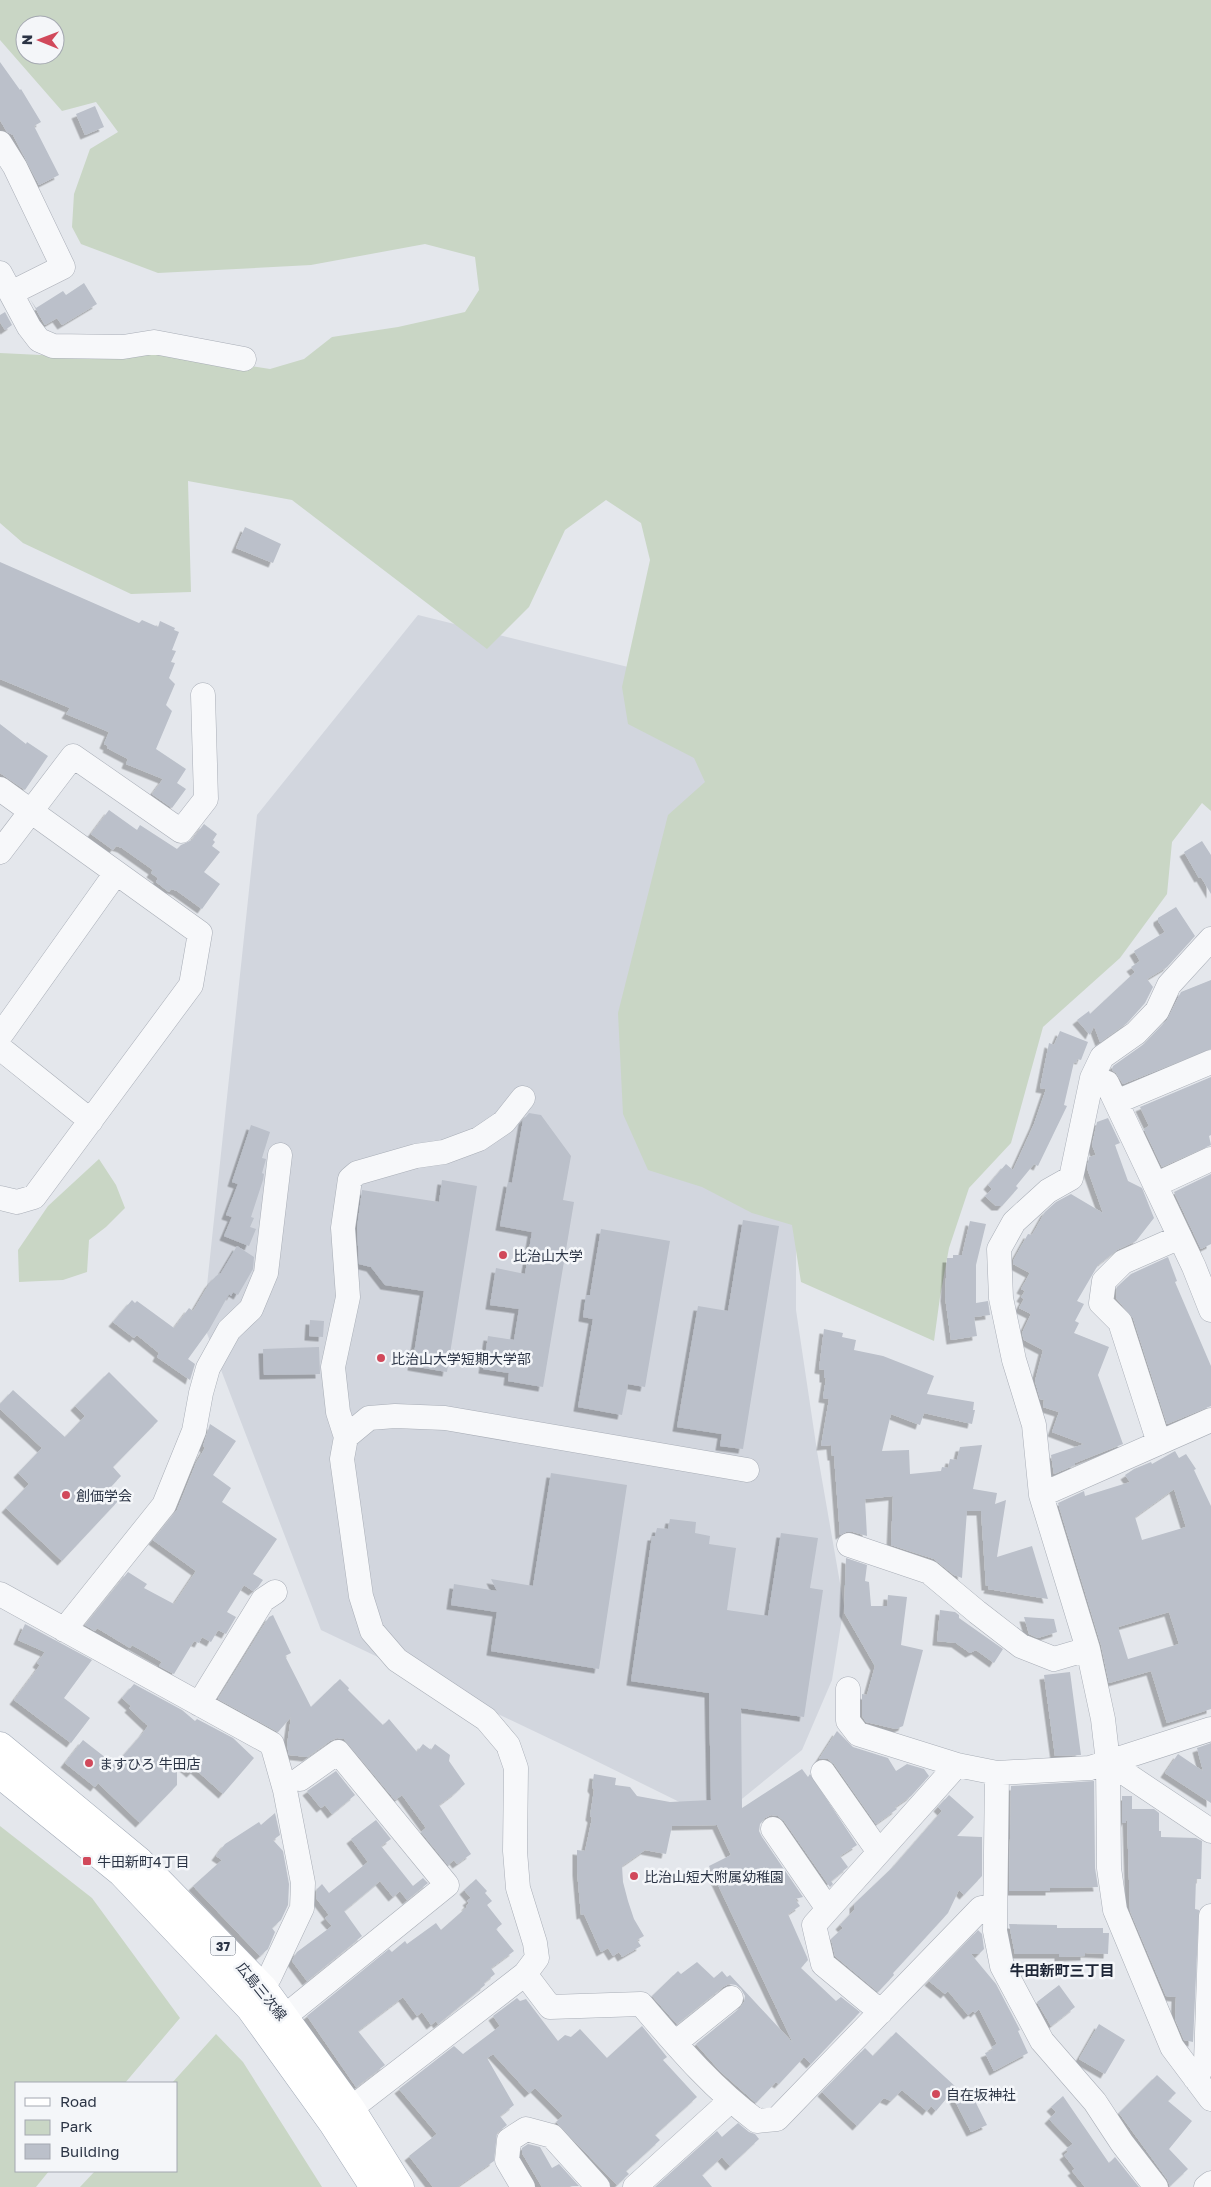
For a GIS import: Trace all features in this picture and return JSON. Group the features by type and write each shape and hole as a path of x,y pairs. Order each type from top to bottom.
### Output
{"main road":[{"name":"広島三次線","path":"0,1746 139,1861 257,1998 342,2116 400,2187"},
{"name":"広島三次線","path":"0,1774 122,1874 257,1998 284,2017 342,2116 374,2187"}],"street":[{"path":"0,143 15,167 63,267 6,283 29,328 39,340 53,346 123,347 154,342 244,360"},
{"path":"0,852 74,756 180,831 206,799 203,695"},
{"path":"0,789 200,933 191,985 34,1196 17,1202 0,1198"},
{"path":"0,1036 116,873"},
{"path":"1211,939 1169,985 1158,1011 1136,1033 1102,1057 1092,1078 1071,1178 1048,1191 1014,1222 999,1249 1001,1298 1014,1360 1034,1425 1041,1495 1088,1649 1103,1719 1108,1762 1109,1868 1115,1910 1172,2047 1211,2099"},
{"path":"0,1048 90,1121"},
{"path":"1116,1102 1211,1062"},
{"path":"1092,1078 1107,1083 1180,1237 1203,1263 1211,1310"},
{"path":"342,2116 525,1974 537,1958 535,1943 518,1888 515,1851 516,1768 508,1745 486,1719 397,1660 372,1631 361,1596 342,1459 346,1437 338,1412 333,1367 348,1297 342,1228 350,1179 357,1174 416,1156 444,1152 479,1140 504,1122 523,1098"},
{"path":"64,1630 164,1505 194,1431 200,1393 208,1368 229,1330 251,1309 266,1273 280,1155"},
{"path":"1155,1185 1211,1160"},
{"path":"1159,1443 1120,1322 1101,1303 1104,1281 1123,1262 1180,1237"},
{"path":"346,1437 369,1418 395,1416 445,1418 747,1470"},
{"path":"1041,1495 1211,1420"},
{"path":"848,1545 929,1572 976,1612 1021,1646 1054,1659 1088,1649"},
{"path":"199,1704 262,1600 275,1592"},
{"path":"0,1594 272,1744 285,1790 303,1883 302,1908 257,1998"},
{"path":"848,1688 848,1722 858,1734 957,1764 997,1773 1090,1768 1211,1729"},
{"path":"284,2017 447,1885 338,1752 300,1779"},
{"path":"1108,1762 1211,1831"},
{"path":"881,2012 823,1964 814,1925 957,1764"},
{"path":"824,1772 879,1852"},
{"path":"997,1773 994,1906 995,1931 1002,1966 1042,2042 1095,2102 1122,2143 1156,2187"},
{"path":"772,1829 828,1909"},
{"path":"525,1974 550,2007 641,2004 674,2043 730,2101 757,2121 777,2119 981,1908 994,1906"},
{"path":"1195,2078 1206,2062 1211,1916"},
{"path":"674,2043 731,1998"},
{"path":"636,2187 730,2101"},
{"path":"524,2187 507,2160 509,2140 526,2129 552,2136 598,2187"},
{"path":"1206,2187 1211,2183"}],"shaded area":[{"name":"比治山大学","path":"418,615 733,693 796,1199 796,1310 817,1451 844,1606 832,1680 802,1750 716,1820 321,1630 203,1323 257,815"}],"green space":[{"path":"0,0 1211,0 1211,811 1202,803 1172,842 1167,894 1120,958 1043,1027 1011,1143 969,1188 949,1248 934,1341 801,1282 792,1225 752,1213 702,1187 648,1170 623,1114 618,1013 668,815 705,782 694,758 628,724 622,687 650,560 641,523 606,500 565,530 529,607 487,649 292,500 188,481 191,592 131,594 23,543 0,523 0,353 121,359 153,351 270,369 304,359 332,337 398,327 465,312 479,290 475,257 425,244 311,265 158,273 81,244 72,227 74,194 90,149 118,132 96,102 62,111 22,65 65,65 65,15 15,15 15,57 0,40"},
{"path":"99,1159 116,1185 125,1208 106,1227 89,1240 87,1272 63,1280 19,1282 18,1250 48,1206"},
{"path":"0,1826 92,1898 180,2018 126,2082 15,2082 15,2172 48,2172 36,2187 0,2187"},
{"path":"216,2034 243,2062 322,2187 80,2187 94,2172 178,2172 178,2082 173,2082"}],"building":[{"path":"0,62 21,89 41,122 34,126 59,175 39,185 13,135 7,132 0,120"},
{"path":"95,106 104,127 85,135 76,114"},
{"path":"84,283 97,304 62,325 57,318 45,325 30,299 36,308 63,291 66,295"},
{"path":"5,312 12,325 5,330 0,322 0,315"},
{"path":"245,527 281,544 273,563 236,548"},
{"path":"0,562 139,623 142,620 158,627 160,621 179,632 172,650 176,651 171,662 175,663 169,678 175,684 166,705 172,711 156,749 186,769 177,783 186,789 172,808 152,794 163,779 126,764 128,759 107,748 108,746 104,744 109,732 66,714 70,708 0,679"},
{"path":"0,724 26,744 27,742 48,756 25,790 0,773"},
{"path":"109,810 137,830 140,825 177,849 192,840 204,824 217,834 212,846 220,852 204,872 220,884 202,909 177,891 171,889 169,892 156,882 158,878 151,873 153,870 122,848 116,846 113,850 91,834"},
{"path":"1202,841 1211,855 1211,894 1184,852"},
{"path":"1176,907 1195,936 1167,967 1147,979 1153,987 1145,1003 1127,1023 1100,1042 1094,1026 1090,1035 1077,1020 1089,1011 1090,1014 1135,972 1131,967 1140,961 1134,951 1165,932 1158,918"},
{"path":"1211,980 1211,1049 1123,1084 1112,1070 1113,1066 1144,1044 1167,1020 1181,992"},
{"path":"1060,1031 1088,1042 1081,1060 1077,1059 1076,1063 1074,1062 1064,1105 1067,1106 1038,1166 1034,1164 1016,1186 1018,1188 1002,1206 996,1206 985,1196 992,1189 988,1185 1006,1164 1013,1170 1034,1124 1046,1089 1040,1088 1049,1043 1054,1045"},
{"path":"1211,1077 1211,1135 1209,1136 1211,1145 1162,1167 1144,1129 1149,1126 1140,1107"},
{"path":"529,1113 541,1115 571,1156 563,1200 574,1202 543,1387 508,1381 509,1373 483,1369 488,1336 514,1340 519,1309 490,1305 496,1268 525,1274 532,1232 500,1226 508,1182 512,1183 523,1120"},
{"path":"1108,1118 1120,1143 1115,1145 1128,1181 1142,1188 1154,1218 1136,1241 1117,1250 1098,1265 1077,1301 1084,1304 1075,1321 1079,1323 1074,1333 1109,1347 1098,1375 1123,1444 1075,1463 1075,1465 1054,1474 1051,1455 1084,1444 1052,1432 1059,1412 1043,1407 1044,1400 1040,1399 1035,1381 1043,1350 1024,1340 1022,1333 1031,1314 1019,1308 1024,1299 1021,1297 1025,1291 1021,1289 1030,1273 1013,1264 1013,1261 1028,1234 1032,1235 1045,1212 1056,1202 1071,1194 1103,1213 1087,1168 1089,1157 1096,1155 1092,1145 1097,1122"},
{"path":"251,1125 270,1132 262,1158 266,1159 262,1173 264,1174 263,1180 251,1217 254,1218 250,1227 256,1229 249,1246 224,1236 232,1217 226,1215 238,1184 232,1182"},
{"path":"1211,1174 1211,1244 1201,1249 1174,1192"},
{"path":"442,1180 477,1186 447,1372 412,1366 424,1291 385,1285 371,1267 359,1264 357,1228 362,1190 439,1202"},
{"path":"743,1220 779,1226 743,1449 720,1446 722,1434 677,1427 698,1306 728,1311"},
{"path":"970,1221 986,1224 976,1265 976,1303 988,1301 990,1315 974,1317 977,1336 951,1340 945,1297 947,1258 953,1258 953,1255 962,1255"},
{"path":"601,1229 670,1241 645,1387 628,1384 622,1415 578,1407 593,1319 583,1317 586,1295 590,1295"},
{"path":"237,1246 254,1257 253,1269 238,1295 233,1292 231,1296 229,1294 209,1330 188,1359 195,1364 190,1380 157,1357 159,1353 137,1335 134,1338 113,1322 132,1300 135,1303 137,1301 174,1328 189,1308 193,1311 209,1284 221,1273"},
{"path":"1168,1257 1177,1281 1175,1282 1211,1366 1211,1406 1167,1424 1133,1318 1116,1298 1117,1287 1131,1274"},
{"path":"310,1320 324,1321 323,1337 309,1336"},
{"path":"824,1329 843,1333 842,1337 856,1340 854,1350 883,1356 934,1376 927,1394 974,1402 973,1410 975,1410 972,1424 924,1413 920,1425 891,1414 882,1451 909,1450 910,1474 941,1471 942,1467 948,1468 950,1459 957,1460 960,1447 982,1445 973,1489 997,1493 995,1504 1006,1500 997,1557 1032,1546 1048,1599 988,1589 989,1586 986,1586 981,1511 967,1511 962,1578 954,1575 934,1559 891,1545 893,1496 865,1499 867,1536 853,1532 846,1532 840,1535 834,1456 832,1456 831,1445 821,1446 829,1399 823,1398 826,1378 824,1378 824,1370 819,1369"},
{"path":"319,1347 320,1374 264,1375 263,1349"},
{"path":"109,1372 158,1421 113,1467 121,1476 108,1490 119,1500 62,1561 6,1508 29,1484 18,1473 42,1448 0,1409 0,1404 13,1390 65,1437 85,1416 75,1406"},
{"path":"210,1424 236,1441 213,1475 231,1488 222,1502 277,1539 253,1574 263,1580 253,1591 244,1585 227,1612 236,1617 226,1634 218,1630 211,1642 202,1637 199,1643 194,1641 174,1674 159,1666 162,1662 132,1645 130,1648 97,1628 95,1631 85,1625 128,1572 147,1584 144,1588 174,1604 196,1571 153,1540 177,1510 196,1463 205,1448 203,1446"},
{"path":"1175,1451 1179,1458 1186,1454 1196,1469 1194,1470 1211,1506 1211,1709 1167,1723 1151,1671 1109,1683 1101,1645 1058,1503 1084,1491 1085,1496 1130,1482 1125,1475 1151,1462 1152,1464","holes":["1174,1489 1186,1527 1142,1540 1135,1517","1169,1612 1179,1644 1128,1659 1118,1627"]},
{"path":"551,1473 627,1485 599,1669 491,1651 497,1612 451,1605 454,1584 497,1591 491,1579 533,1586"},
{"path":"670,1519 696,1522 695,1533 710,1536 709,1544 736,1548 727,1610 768,1616 781,1533 818,1538 810,1588 823,1590 804,1717 741,1708 742,1808 802,1769 808,1777 810,1774 857,1845 840,1856 848,1867 831,1881 833,1884 830,1887 784,1821 778,1816 771,1815 760,1824 759,1831 762,1837 803,1897 795,1899 800,1906 788,1914 808,1960 801,1968 836,2001 841,1997 860,2012 811,2064 804,2057 779,2084 776,2082 756,2103 720,2071 696,2044 740,2008 745,1996 741,1989 736,1985 729,1984 723,1987 677,2024 652,1996 678,1971 681,1974 697,1962 714,1978 722,1971 727,1977 730,1975 793,2043 709,1866 731,1855 717,1825 672,1826 666,1854 645,1850 622,1866 623,1882 628,1901 634,1919 644,1936 637,1940 641,1946 622,1957 619,1952 613,1956 608,1948 601,1952 584,1914 581,1915 577,1850 585,1851 592,1818 590,1816 594,1790 592,1787 594,1774 616,1778 615,1785 630,1787 637,1796 670,1802 711,1800 709,1693 631,1681 652,1536 655,1536 657,1528 668,1529"},
{"path":"846,1558 867,1565 865,1581 869,1582 871,1606 887,1606 888,1595 907,1597 901,1645 923,1650 903,1726 896,1729 866,1722 862,1716 862,1694 867,1695 875,1666 844,1612"},
{"path":"940,1610 955,1612 959,1615 959,1618 1003,1649 994,1663 976,1650 970,1653 956,1643 937,1641"},
{"path":"273,1615 291,1653 285,1656 311,1707 340,1679 349,1688 348,1690 383,1725 389,1719 417,1752 423,1744 431,1750 435,1744 450,1755 449,1761 465,1784 439,1805 471,1854 457,1864 454,1860 448,1865 421,1832 426,1828 402,1795 395,1800 344,1739 337,1738 330,1741 307,1757 289,1755 287,1745 291,1717 278,1732 218,1699 269,1617"},
{"path":"1024,1617 1054,1619 1057,1632 1038,1638 1029,1634"},
{"path":"25,1624 92,1660 64,1698 90,1718 71,1743 14,1700 40,1665 37,1663 45,1652 18,1640"},
{"path":"1070,1672 1081,1755 1055,1756 1044,1675"},
{"path":"134,1684 182,1710 195,1721 197,1719 233,1738 254,1758 223,1794 195,1769 191,1773 177,1761 177,1785 140,1823 98,1783 95,1787 65,1763 83,1740 115,1765 143,1733 148,1726 129,1708 131,1706 122,1698"},
{"path":"837,1731 853,1747 888,1758 896,1771 907,1764 924,1769 929,1776 911,1796 895,1807 897,1809 876,1824 834,1764 828,1759 819,1759"},
{"path":"1211,1743 1211,1803 1165,1773 1178,1754 1203,1771 1197,1748"},
{"path":"336,1771 355,1795 332,1814 325,1805 321,1808 307,1791"},
{"path":"1094,1781 1095,1868 1098,1887 1050,1888 1050,1891 1009,1891 1011,1786"},
{"path":"949,1795 974,1817 957,1836 982,1837 982,1876 964,1895 959,1890 948,1913 878,1992 835,1956 831,1939 843,1928 840,1925 854,1910 854,1904 894,1866 942,1811 938,1807"},
{"path":"1122,1796 1132,1796 1132,1809 1154,1809 1159,1813 1161,1837 1196,1838 1202,1841 1201,1879 1196,1879 1195,1909 1199,1910 1193,2042 1184,2040 1175,2019 1176,1997 1166,1996 1130,1911 1127,1819 1125,1823 1122,1823"},
{"path":"275,1813 280,1835 273,1840 283,1851 289,1884 288,1905 281,1920 272,1928 275,1932 268,1949 260,1956 193,1886 222,1860 216,1856 225,1844 259,1822 261,1825"},
{"path":"376,1820 391,1839 381,1846 413,1886 423,1878 428,1883 407,1900 400,1891 393,1897 380,1881 344,1911 362,1936 307,1981 292,1961 297,1952 332,1926 325,1918 329,1915 316,1898 317,1889 322,1884 329,1893 368,1862 351,1839"},
{"path":"476,1879 487,1891 485,1893 492,1901 487,1905 502,1924 496,1929 514,1951 491,1968 495,1974 484,1983 485,1985 438,2024 436,2021 431,2025 422,2012 417,2016 403,1997 358,2031 385,2065 356,2087 307,2016 389,1949 392,1952 405,1941 407,1944 436,1923 441,1930 467,1907 469,1903 467,1901 471,1898 464,1890"},
{"path":"1009,1924 1057,1925 1057,1928 1103,1928 1103,1933 1109,1933 1108,1954 1085,1953 1085,1956 1059,1957 1059,1954 1015,1954"},
{"path":"978,1930 982,1934 984,1949 979,1954 971,1954 996,1984 1020,2030 1018,2031 1028,2053 994,2071 985,2053 993,2050 992,2047 997,2044 979,2009 975,2013 973,2011 968,2015 948,1991 945,1994 929,1981"},
{"path":"1059,1985 1075,2007 1051,2026 1037,2002"},
{"path":"517,1998 520,2001 526,1999 558,2041 565,2035 571,2037 580,2029 607,2058 642,2026 667,2057 663,2060 697,2097 655,2135 660,2140 626,2171 629,2174 617,2185 556,2122 563,2116 535,2088 529,2093 493,2054 487,2058 514,2105 500,2116 507,2125 497,2133 494,2161 457,2187 433,2187 409,2156 437,2134 399,2089 454,2046 463,2054 500,2026 493,2016"},
{"path":"1099,2024 1125,2040 1105,2074 1079,2059"},
{"path":"896,2032 969,2099 973,2097 987,2125 971,2132 951,2093 936,2111 931,2106 927,2111 902,2090 891,2101 884,2098 857,2126 822,2092 865,2048 873,2056"},
{"path":"1157,2075 1176,2093 1168,2101 1192,2121 1169,2149 1188,2169 1170,2186 1167,2179 1119,2113"},
{"path":"1063,2096 1109,2163 1115,2157 1139,2187 1085,2187 1072,2171 1075,2169 1064,2155 1068,2152 1066,2149 1073,2144 1049,2119 1056,2112 1051,2107"},
{"path":"738,2123 749,2132 755,2134 759,2139 730,2166 722,2157 702,2175 712,2187 655,2187 717,2131 722,2137"},
{"path":"528,2144 540,2147 552,2168 559,2164 579,2186 542,2187 522,2153 522,2148"}],"place":[{"name":"比治山大学","path":"503,1255"},
{"name":"比治山大学短期大学部","path":"381,1358"},
{"name":"創価学会","path":"66,1495"},
{"name":"ますひろ 牛田店","path":"89,1763"},
{"name":"牛田新町4丁目","path":"87,1861"},
{"name":"比治山短大附属幼稚園","path":"634,1876"},
{"name":"自在坂神社","path":"936,2094"}],"district":[{"name":"牛田新町三丁目","path":"1062,1970"}]}
